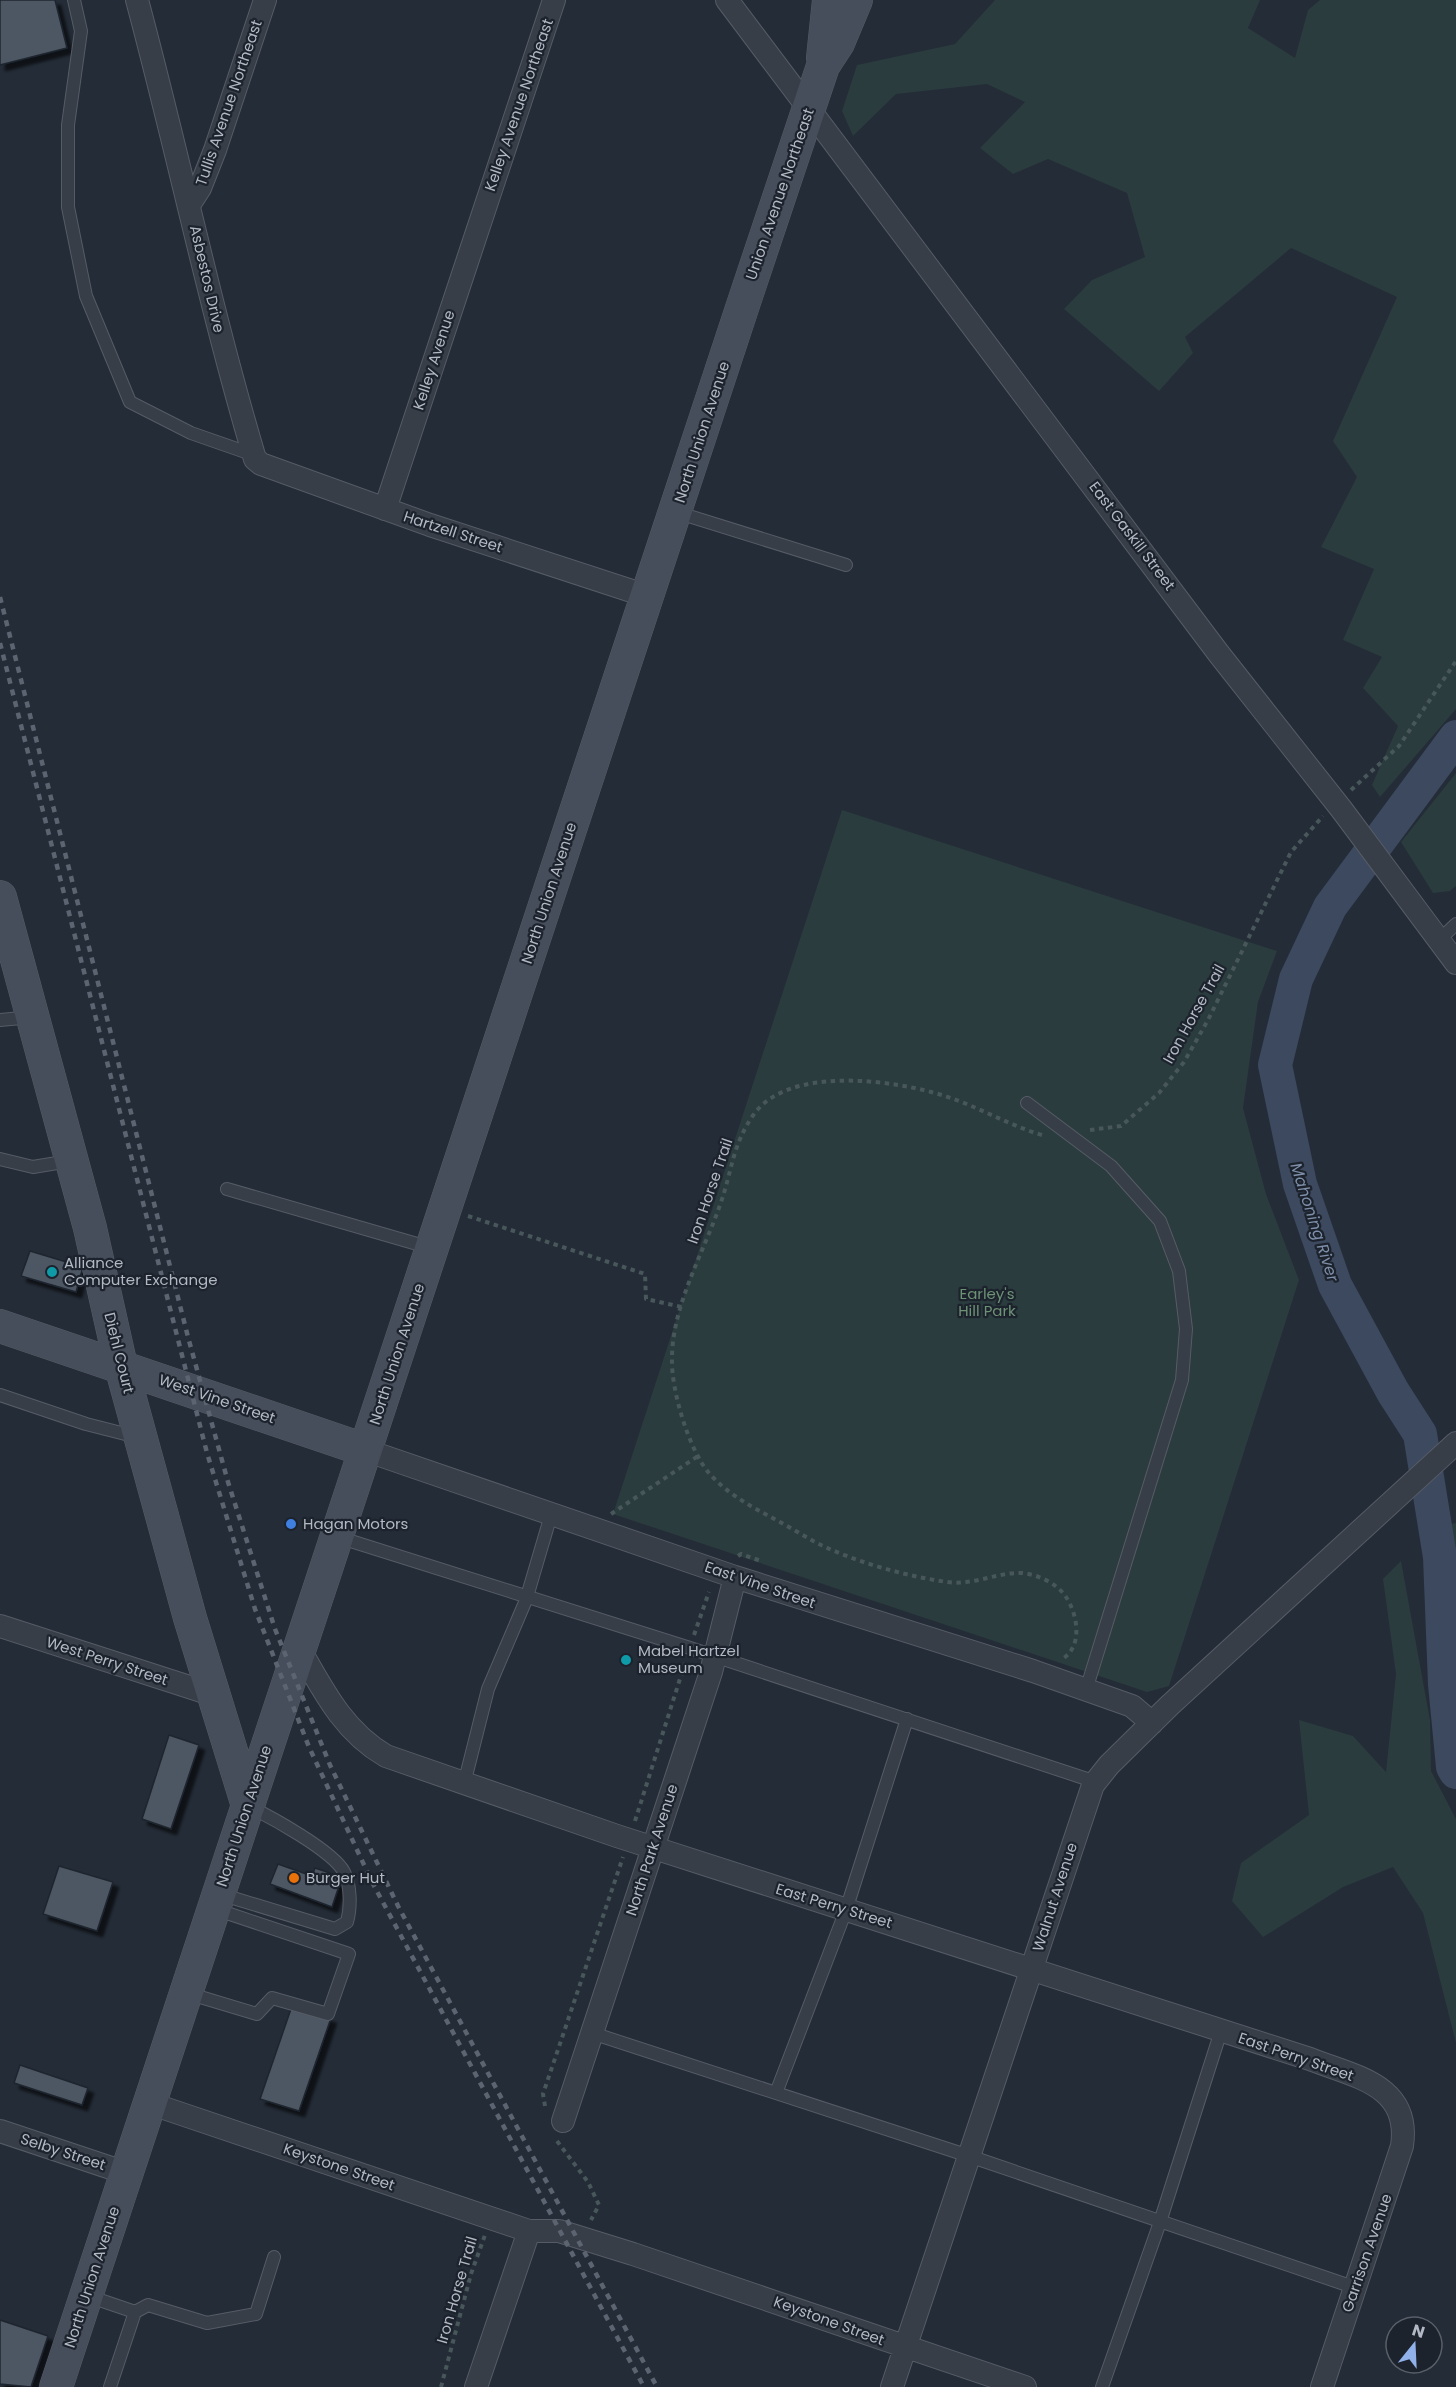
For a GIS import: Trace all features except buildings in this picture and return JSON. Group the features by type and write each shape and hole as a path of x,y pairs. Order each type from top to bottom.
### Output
{"main road":[{"name":"Union Avenue Northeast","path":"738,322 823,66 829,0"},
{"name":"Union Avenue Northeast","path":"823,66 838,43 856,0"},
{"name":"North Union Avenue","path":"62,2385 86,2295 738,322"},
{"name":"Diehl Court","path":"1,901 90,1228 121,1366 214,1695 248,1806"},
{"name":"West Vine Street","path":"0,1326 365,1450"}],"street":[{"name":"Asbestos Drive","path":"137,0 218,327 257,460"},
{"name":"Tullis Avenue Northeast","path":"189,205 200,188 265,0"},
{"name":"Kelley Avenue Northeast","path":"483,211 554,0"},
{"name":"East Gaskill Street","path":"727,0 1219,654 1340,807 1456,963"},
{"name":"Kelley Avenue","path":"385,509 483,211"},
{"name":"Hartzell Street","path":"257,460 385,509 647,596"},
{"name":"Walnut Avenue","path":"892,2387 1085,1802 1096,1782 1152,1723 1456,1443"},
{"name":"East Vine Street","path":"365,1450 735,1577 1086,1690 1132,1706 1152,1723"},
{"name":"North Park Avenue","path":"563,2121 716,1656 735,1577"},
{"name":"West Perry Street","path":"0,1626 214,1695"},
{"name":"East Perry Street","path":"299,1648 342,1721 360,1739 386,1756 653,1848 1320,2063 1384,2090 1400,2108 1402,2118"},
{"name":"Keystone Street","path":"149,2103 529,2231 559,2231 633,2254 1025,2387"},
{"name":"Garrison Avenue","path":"1322,2387 1399,2160 1404,2132 1402,2118"},
{"name":"Selby Street","path":"0,2131 126,2173"},
{"path":"476,2387 529,2231"}],"lane":[{"path":"74,0 81,31 68,125 68,207 86,296 130,402 191,433 257,460"},
{"path":"675,511 846,565"},
{"path":"1439,940 1456,924"},
{"path":"0,1020 32,1017"},
{"path":"1027,1103 1111,1166 1160,1221 1179,1271 1186,1329 1182,1380 1086,1690"},
{"path":"0,1159 33,1167 71,1161"},
{"path":"227,1189 432,1248"},
{"path":"0,1395 86,1424 141,1438"},
{"path":"464,1784 488,1689 527,1596 552,1515"},
{"path":"337,1536 716,1656 1096,1782"},
{"path":"776,2093 846,1910 907,1719"},
{"path":"217,1901 317,1926 340,1928 347,1922 349,1884 343,1869 325,1853 248,1806"},
{"path":"187,1993 257,2014 272,1998 328,2014 350,1954 217,1901"},
{"path":"1102,2387 1160,2221 1221,2031"},
{"path":"592,2033 969,2156 1356,2288"},
{"path":"110,2387 135,2312 148,2304 207,2323 256,2314 274,2257"},
{"path":"86,2295 135,2312"}],"path":[{"name":"Iron Horse Trail","path":"1059,1660 1066,1657 1073,1648 1076,1624 1066,1596 1044,1580 1020,1573 950,1583 873,1565 823,1546 731,1494 708,1472 693,1447 677,1395 672,1359 682,1307 725,1191 732,1155 756,1112 780,1092 805,1084 838,1081 912,1088 946,1096 1046,1137 1071,1136 1082,1130 1121,1126 1159,1093 1172,1077 1208,1020 1290,852 1312,825 1340,807 1399,746 1456,661"},
{"path":"445,1208 645,1274 646,1299 682,1307"},
{"path":"591,1528 698,1456"},
{"name":"Iron Horse Trail","path":"441,2387 471,2274 491,2218"}],"green space":[{"path":"995,0 1260,0 1248,28 1295,58 1308,10 1320,0 1456,0 1456,709 1380,797 1372,785 1398,726 1363,688 1382,657 1343,640 1374,569 1321,547 1357,477 1333,441 1397,297 1291,248 1185,337 1193,353 1159,391 1064,309 1092,280 1145,257 1127,193 1048,159 1013,174 980,148 1025,102 987,84 896,94 853,136 842,111 857,65 955,44"},
{"path":"1456,773 1456,886 1450,891 1433,893 1401,842"},
{"name":"Earley's Hill Park","path":"842,810 1277,951 1258,1002 1243,1108 1266,1194 1299,1280 1169,1686 1147,1692 613,1514"},
{"path":"1456,1523 1456,1631 1450,1524"},
{"path":"1401,1561 1430,1720 1431,1771 1456,1819 1456,2043 1423,1913 1393,1867 1343,1887 1263,1937 1232,1901 1241,1863 1309,1815 1299,1720 1353,1736 1386,1772 1396,1674 1383,1579"}],"waterway":[{"name":"Mahoning River","path":"1456,737 1330,907 1296,979 1275,1065 1300,1184 1335,1285 1393,1392 1420,1434 1440,1557 1445,1684 1453,1767 1456,1772"}],"railway":[{"path":"0,597 188,1337 228,1482 275,1629 330,1765 398,1906 657,2387"},
{"path":"0,643 207,1453 255,1609 309,1747 372,1882 644,2387"}],"place":[{"name":"Alliance Computer Exchange","path":"52,1272"},
{"name":"Hagan Motors","path":"291,1524"},
{"name":"Mabel Hartzel Museum","path":"626,1660"},
{"name":"Burger Hut","path":"294,1878"}]}
